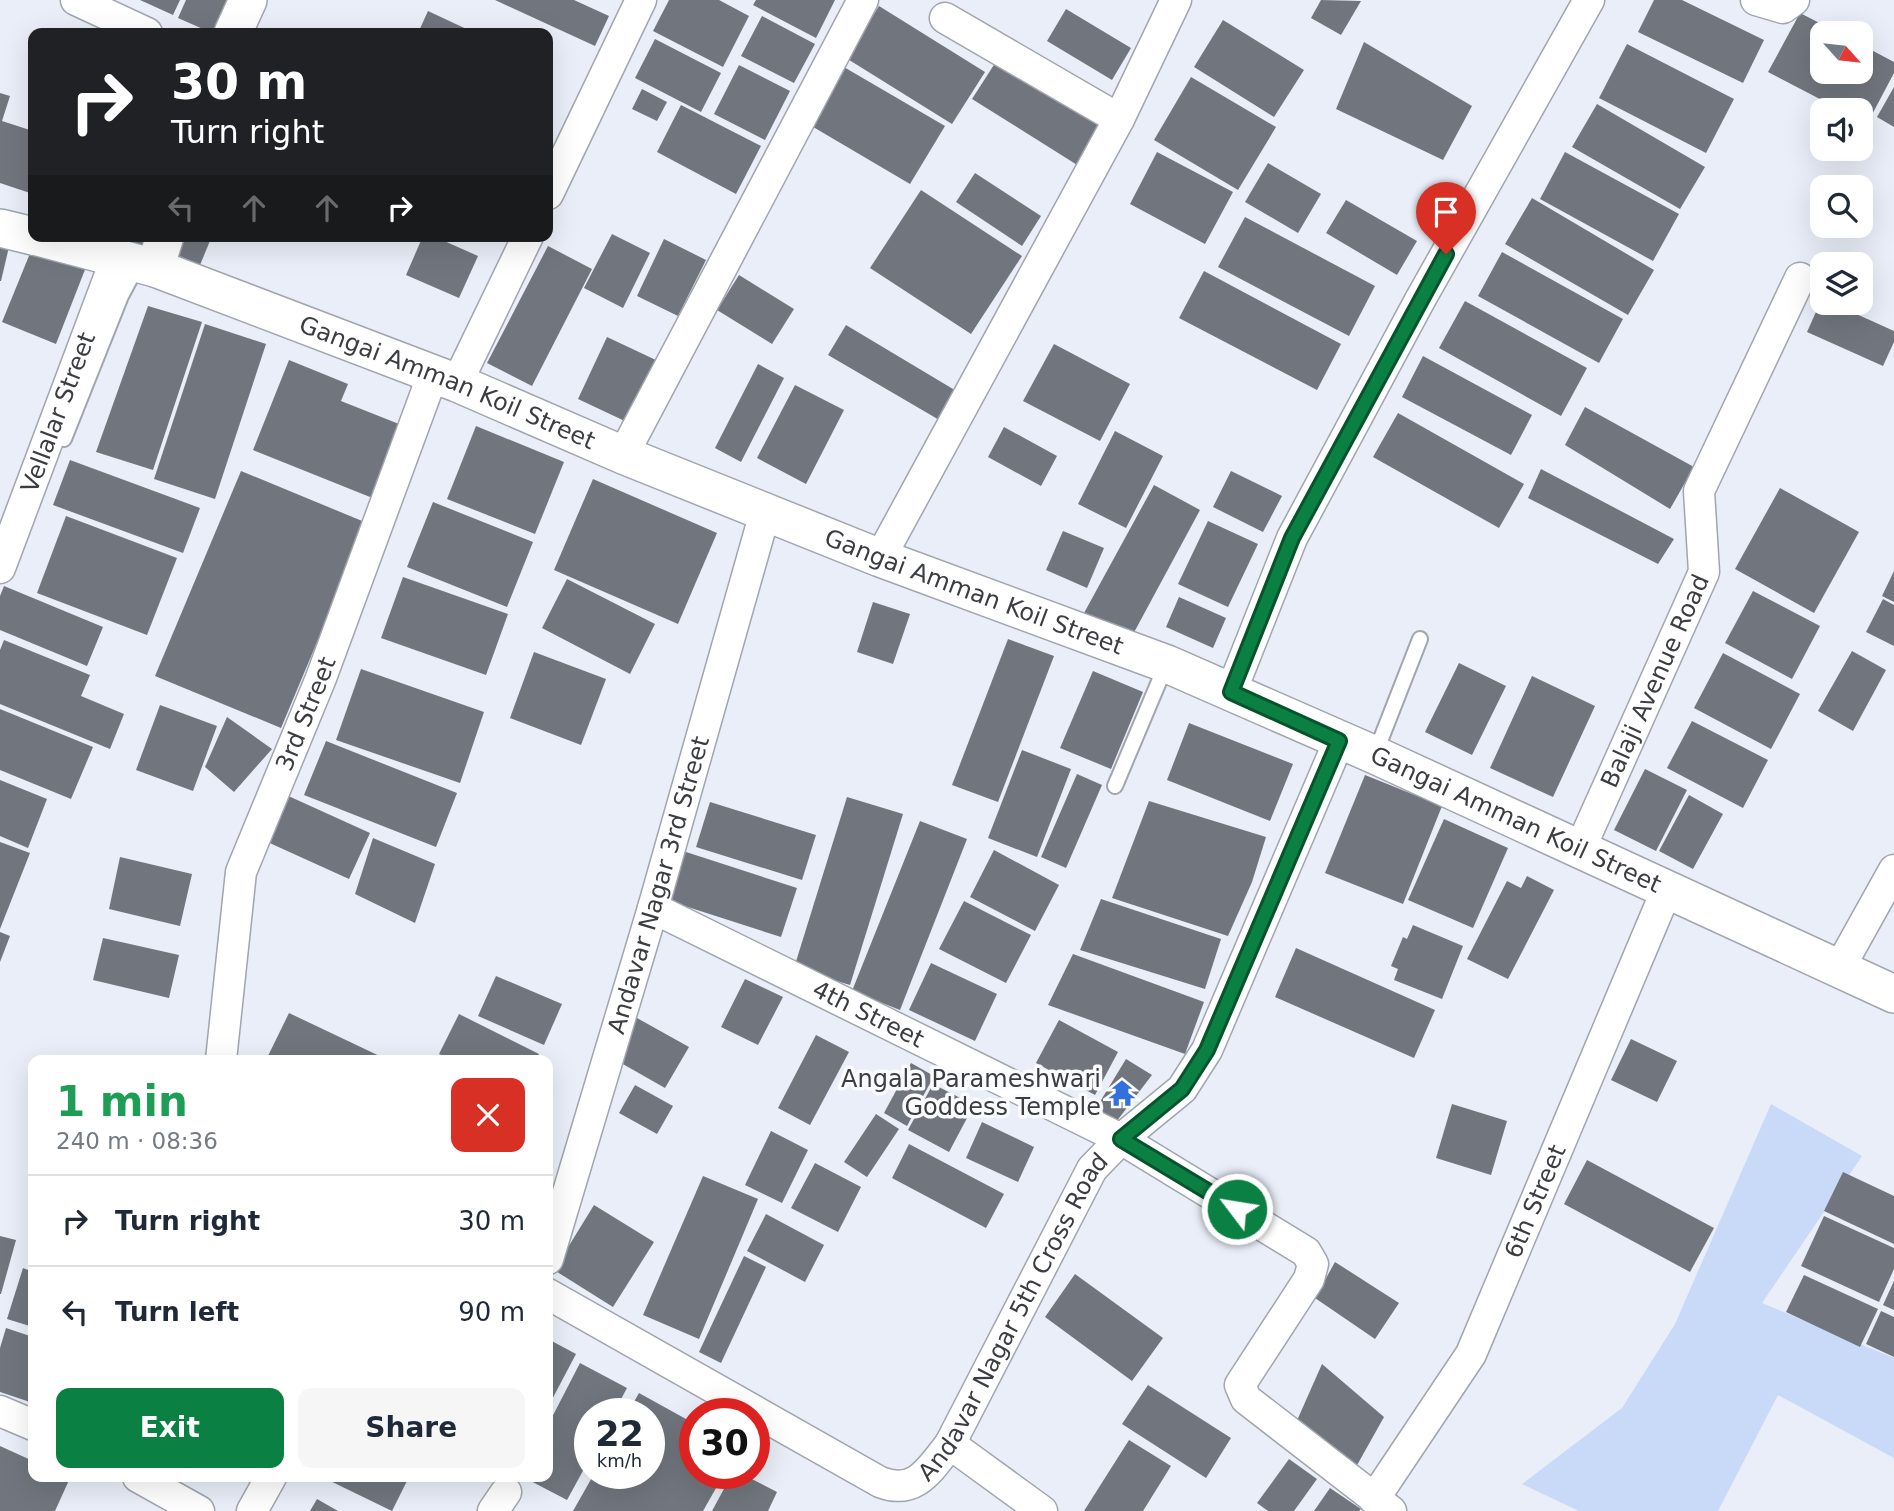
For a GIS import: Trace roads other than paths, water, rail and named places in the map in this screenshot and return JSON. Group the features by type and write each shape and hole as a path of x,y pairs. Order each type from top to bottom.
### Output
{"street":[{"path":"76,0 136,28"},
{"path":"235,28 247,0"},
{"path":"553,184 641,0"},
{"path":"623,455 863,0"},
{"path":"880,558 1119,119 1176,0"},
{"path":"1231,692 1292,538 1420,300 1589,0"},
{"path":"1756,0 1783,8 1794,0"},
{"path":"945,18 1119,119"},
{"name":"Gangai Amman Koil Street","path":"0,228 28,235"},
{"name":"Gangai Amman Koil Street","path":"67,242 144,256 623,455 766,509 880,558 1167,664 1375,755 1840,967 1894,995"},
{"name":"3rd Street","path":"222,1055 241,872 445,379 525,242"},
{"name":"Vellalar Street","path":"0,568 144,256"},
{"name":"Balaji Avenue Road","path":"1580,849 1704,572 1699,491 1800,278"},
{"name":"Andavar Nagar 3rd Street","path":"553,1242 653,908 766,509"},
{"name":"Andavar Nagar 5th Cross Road","path":"553,1297 880,1482 900,1487 919,1482 950,1444 1092,1169 1121,1139 1182,1089 1207,1050 1339,741"},
{"path":"1840,967 1894,870"},
{"name":"6th Street","path":"1383,1505 1471,1354 1667,889"},
{"name":"4th Street","path":"653,908 1121,1139 1306,1252 1313,1264 1309,1279 1240,1385 1246,1399 1383,1505"},
{"path":"0,1411 28,1423"},
{"path":"950,1444 1042,1511"},
{"path":"147,1482 199,1511"},
{"path":"252,1511 268,1482"}],"lane":[{"path":"64,439 121,296 144,256"},
{"path":"1375,755 1420,639"},
{"path":"1115,786 1167,664"}],"place":[{"name":"Angala Parameshwari Goddess Temple","path":"1122,1093"}]}
